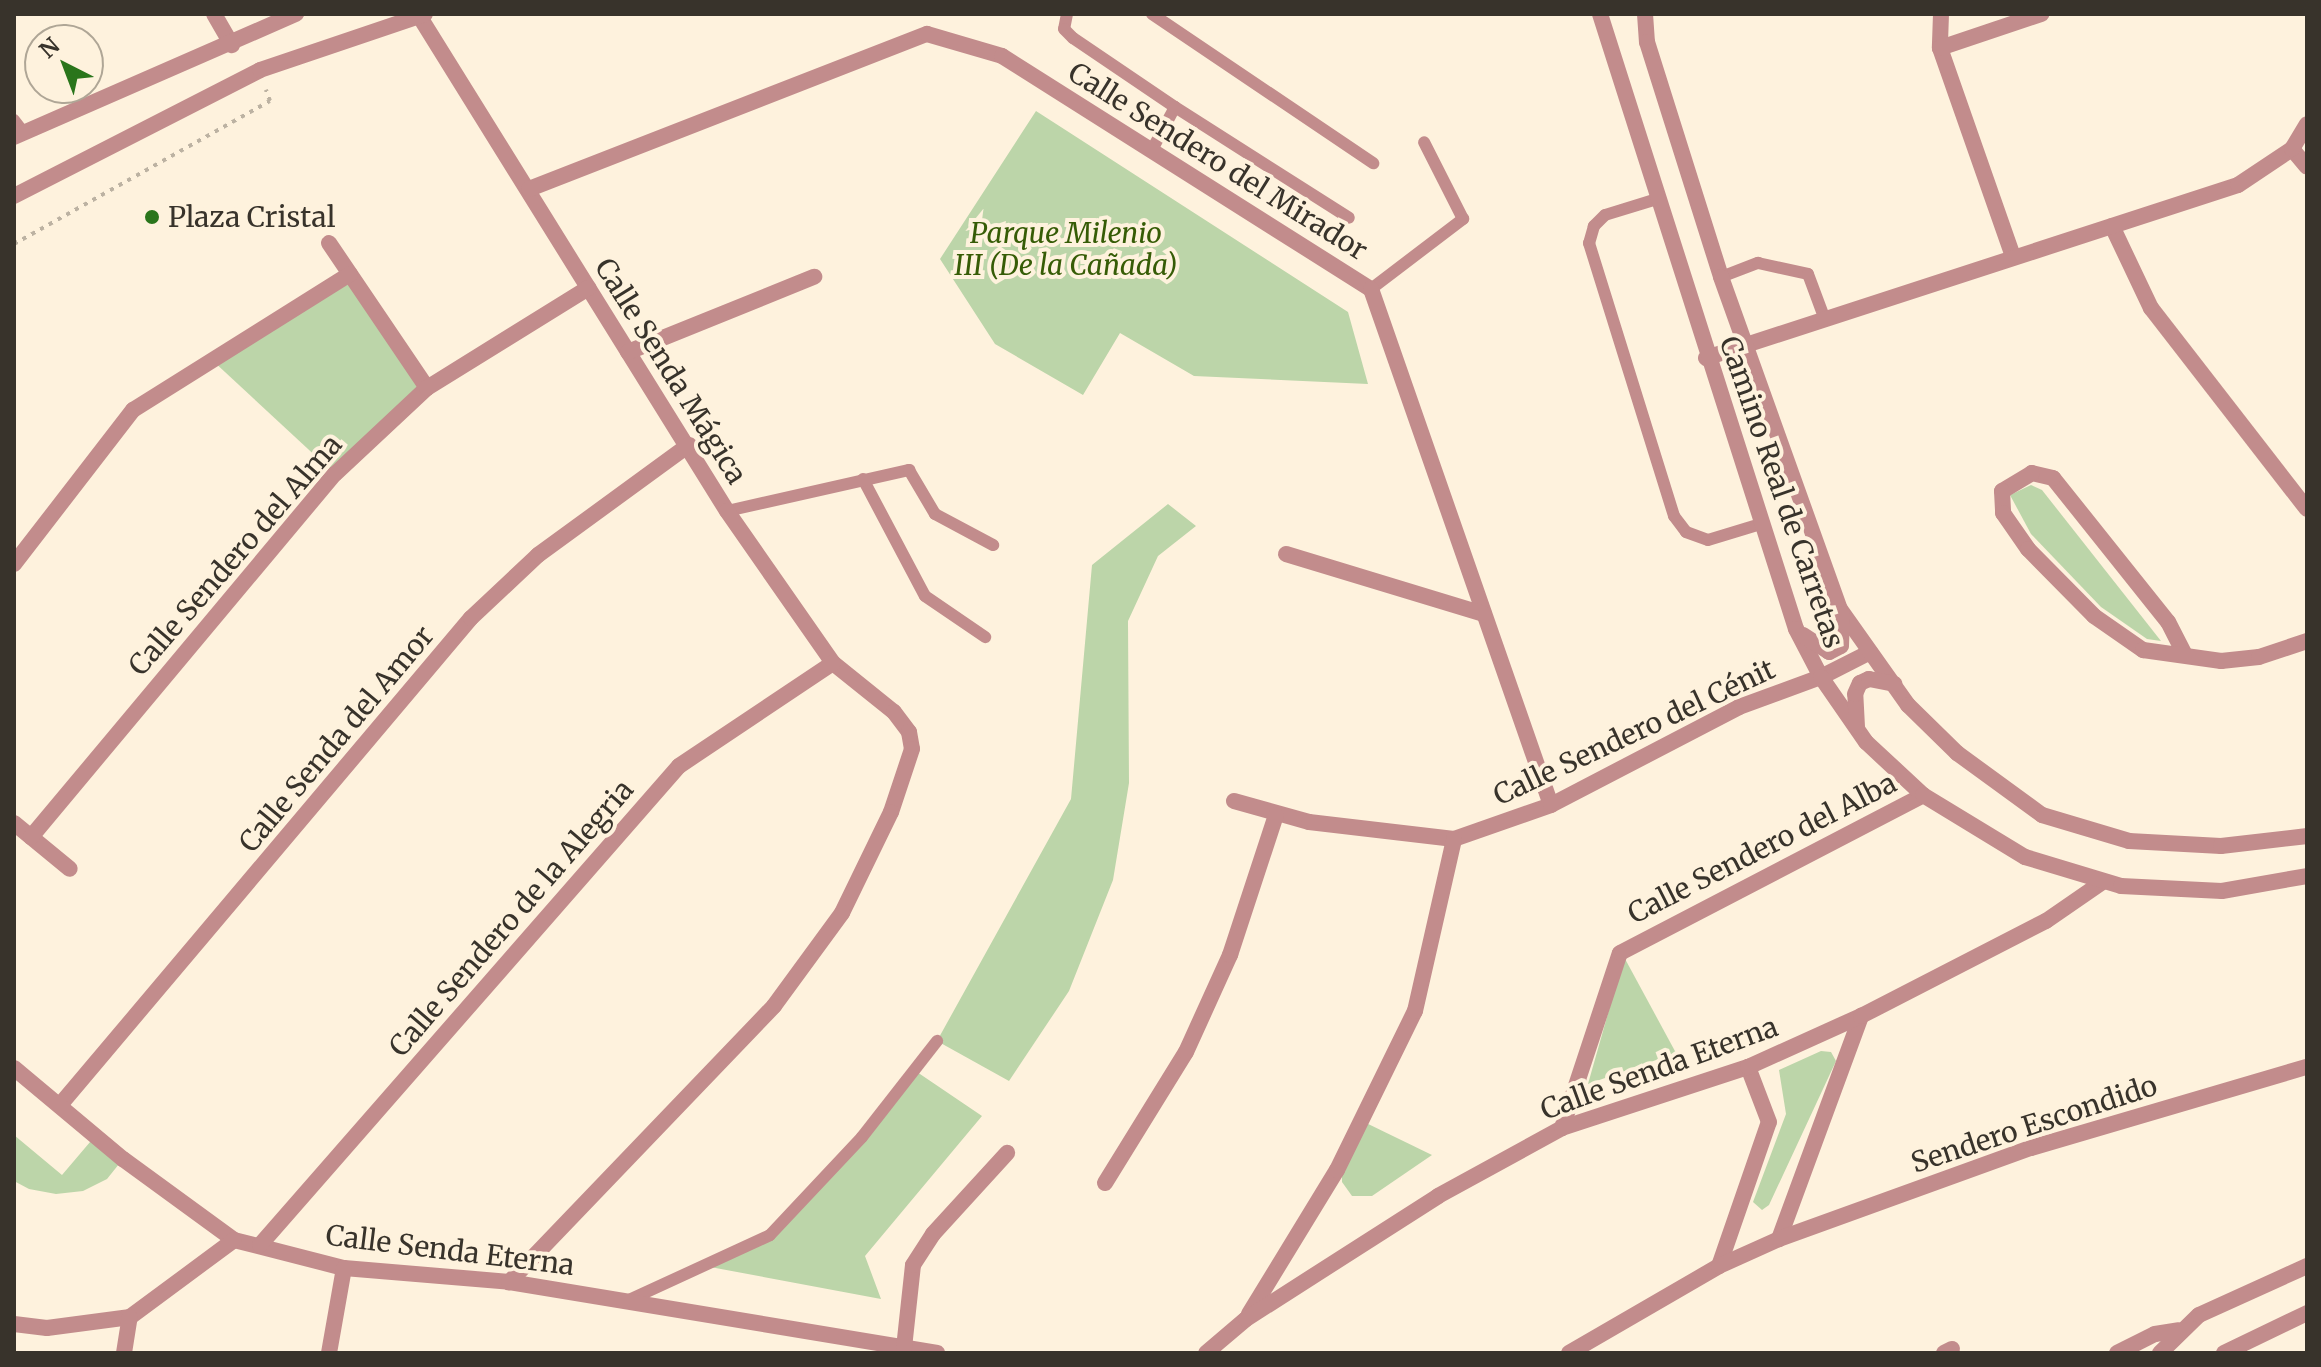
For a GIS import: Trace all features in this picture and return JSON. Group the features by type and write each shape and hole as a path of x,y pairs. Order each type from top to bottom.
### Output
{"street":[{"path":"214,14 232,45"},
{"path":"17,130 232,45 296,14"},
{"name":"Camino Real de Carretas","path":"1600,14 1706,358 1796,629 1821,677 1857,727 1923,795 2025,857 2104,881 2222,891 2307,876"},
{"name":"Camino Real de Carretas","path":"1645,14 1647,42 1721,277 1842,614 1895,684 1957,753 2042,815 2129,841 2221,846 2307,836"},
{"path":"1941,14 1940,48 2012,254"},
{"path":"1940,48 2041,14"},
{"path":"14,196 260,70 349,35 421,15"},
{"name":"Calle Senda Mágica","path":"421,15 727,511 833,663 894,712 909,732 912,749 891,812 842,913 774,1006 509,1282"},
{"name":"Calle Sendero del Mirador","path":"529,189 927,34 1002,56 1153,148 1371,289 1551,805"},
{"path":"1706,358 2012,254 2112,226 2238,185 2292,149 2307,124"},
{"path":"2292,149 2307,167"},
{"path":"2112,226 2151,308 2307,509"},
{"path":"329,243 427,388"},
{"path":"14,564 133,410 350,274"},
{"path":"628,352 814,277"},
{"name":"Calle Sendero del Alma","path":"31,837 290,522 427,388 588,288"},
{"name":"Calle Senda del Amor","path":"60,1105 471,618 538,555 689,445"},
{"path":"2185,655 2168,622 2053,478 2032,473 2002,491 2003,513 2022,541 2094,616 2143,650 2221,661 2259,657 2307,641"},
{"path":"1286,554 1484,614"},
{"path":"1796,629 1829,652 1841,646 1842,614"},
{"name":"Calle Sendero del Cénit","path":"1234,801 1276,815 1454,839 1551,805 1739,707 1821,677 1870,652"},
{"name":"Calle Sendero de la Alegria","path":"260,1245 679,766 833,663"},
{"path":"1857,727 1855,694 1860,683 1869,679 1895,684"},
{"name":"Calle Sendero del Alba","path":"1562,1128 1620,953 1923,795"},
{"path":"1105,1183 1186,1052 1230,955 1276,815"},
{"path":"14,823 70,869"},
{"path":"1246,1319 1337,1170 1415,1011 1454,839"},
{"name":"Calle Senda Eterna","path":"1206,1353 1246,1319 1438,1196 1562,1128 1748,1067 1861,1016 2046,921 2104,881"},
{"path":"1779,1239 1861,1016"},
{"path":"1719,1266 1769,1122 1748,1067"},
{"name":"Sendero Escondido","path":"1569,1353 1719,1266 1779,1239 2031,1148 2307,1067"},
{"name":"Calle Senda Eterna","path":"14,1068 123,1159 234,1240 344,1268 509,1282 937,1353"},
{"path":"904,1348 913,1265 933,1234 1007,1153"},
{"path":"14,1324 47,1328 130,1317 234,1240"},
{"path":"2160,1353 2179,1330 2199,1315 2307,1266"},
{"path":"329,1353 344,1268"},
{"path":"2224,1353 2307,1313"},
{"path":"124,1353 130,1317"},
{"path":"2117,1353 2155,1334 2179,1330"}],"lane":[{"path":"1067,14 1064,29 1073,38 1349,218"},
{"path":"1152,14 1373,163"},
{"path":"1153,148 1175,107"},
{"path":"1371,289 1463,219 1424,142"},
{"path":"1657,199 1605,215 1589,243 1674,516 1686,532 1708,540 1761,524"},
{"path":"1721,277 1758,263 1808,274 1824,317"},
{"path":"727,511 909,470 935,514 993,545"},
{"path":"863,479 925,596 985,637"},
{"path":"629,1300 770,1235 862,1137 937,1041"}],"path":[{"path":"14,244 270,101 260,70"}],"green space":[{"name":"Parque Milenio III (De la Cañada)","path":"1036,111 1348,312 1368,384 1194,376 1120,333 1083,395 995,344 940,259"},
{"path":"350,274 427,388 335,474 212,360"},
{"path":"2031,485 2042,490 2161,641 2147,639 2101,607 2031,534 2010,495"},
{"path":"1168,504 1196,526 1158,556 1128,621 1129,783 1113,880 1069,991 1009,1081 937,1041 1071,799 1092,565"},
{"path":"1624,957 1676,1053 1588,1084"},
{"path":"1821,1051 1831,1052 1836,1061 1769,1205 1762,1210 1753,1202 1786,1114 1779,1070"},
{"path":"917,1072 982,1116 865,1256 881,1299 705,1266 770,1235"},
{"path":"1362,1121 1432,1155 1372,1196 1352,1196 1342,1182 1342,1167"},
{"path":"14,1135 62,1175 96,1135 123,1159 107,1179 83,1191 56,1194 29,1189 14,1181"}],"place":[{"name":"Plaza Cristal","path":"152,217"}]}
